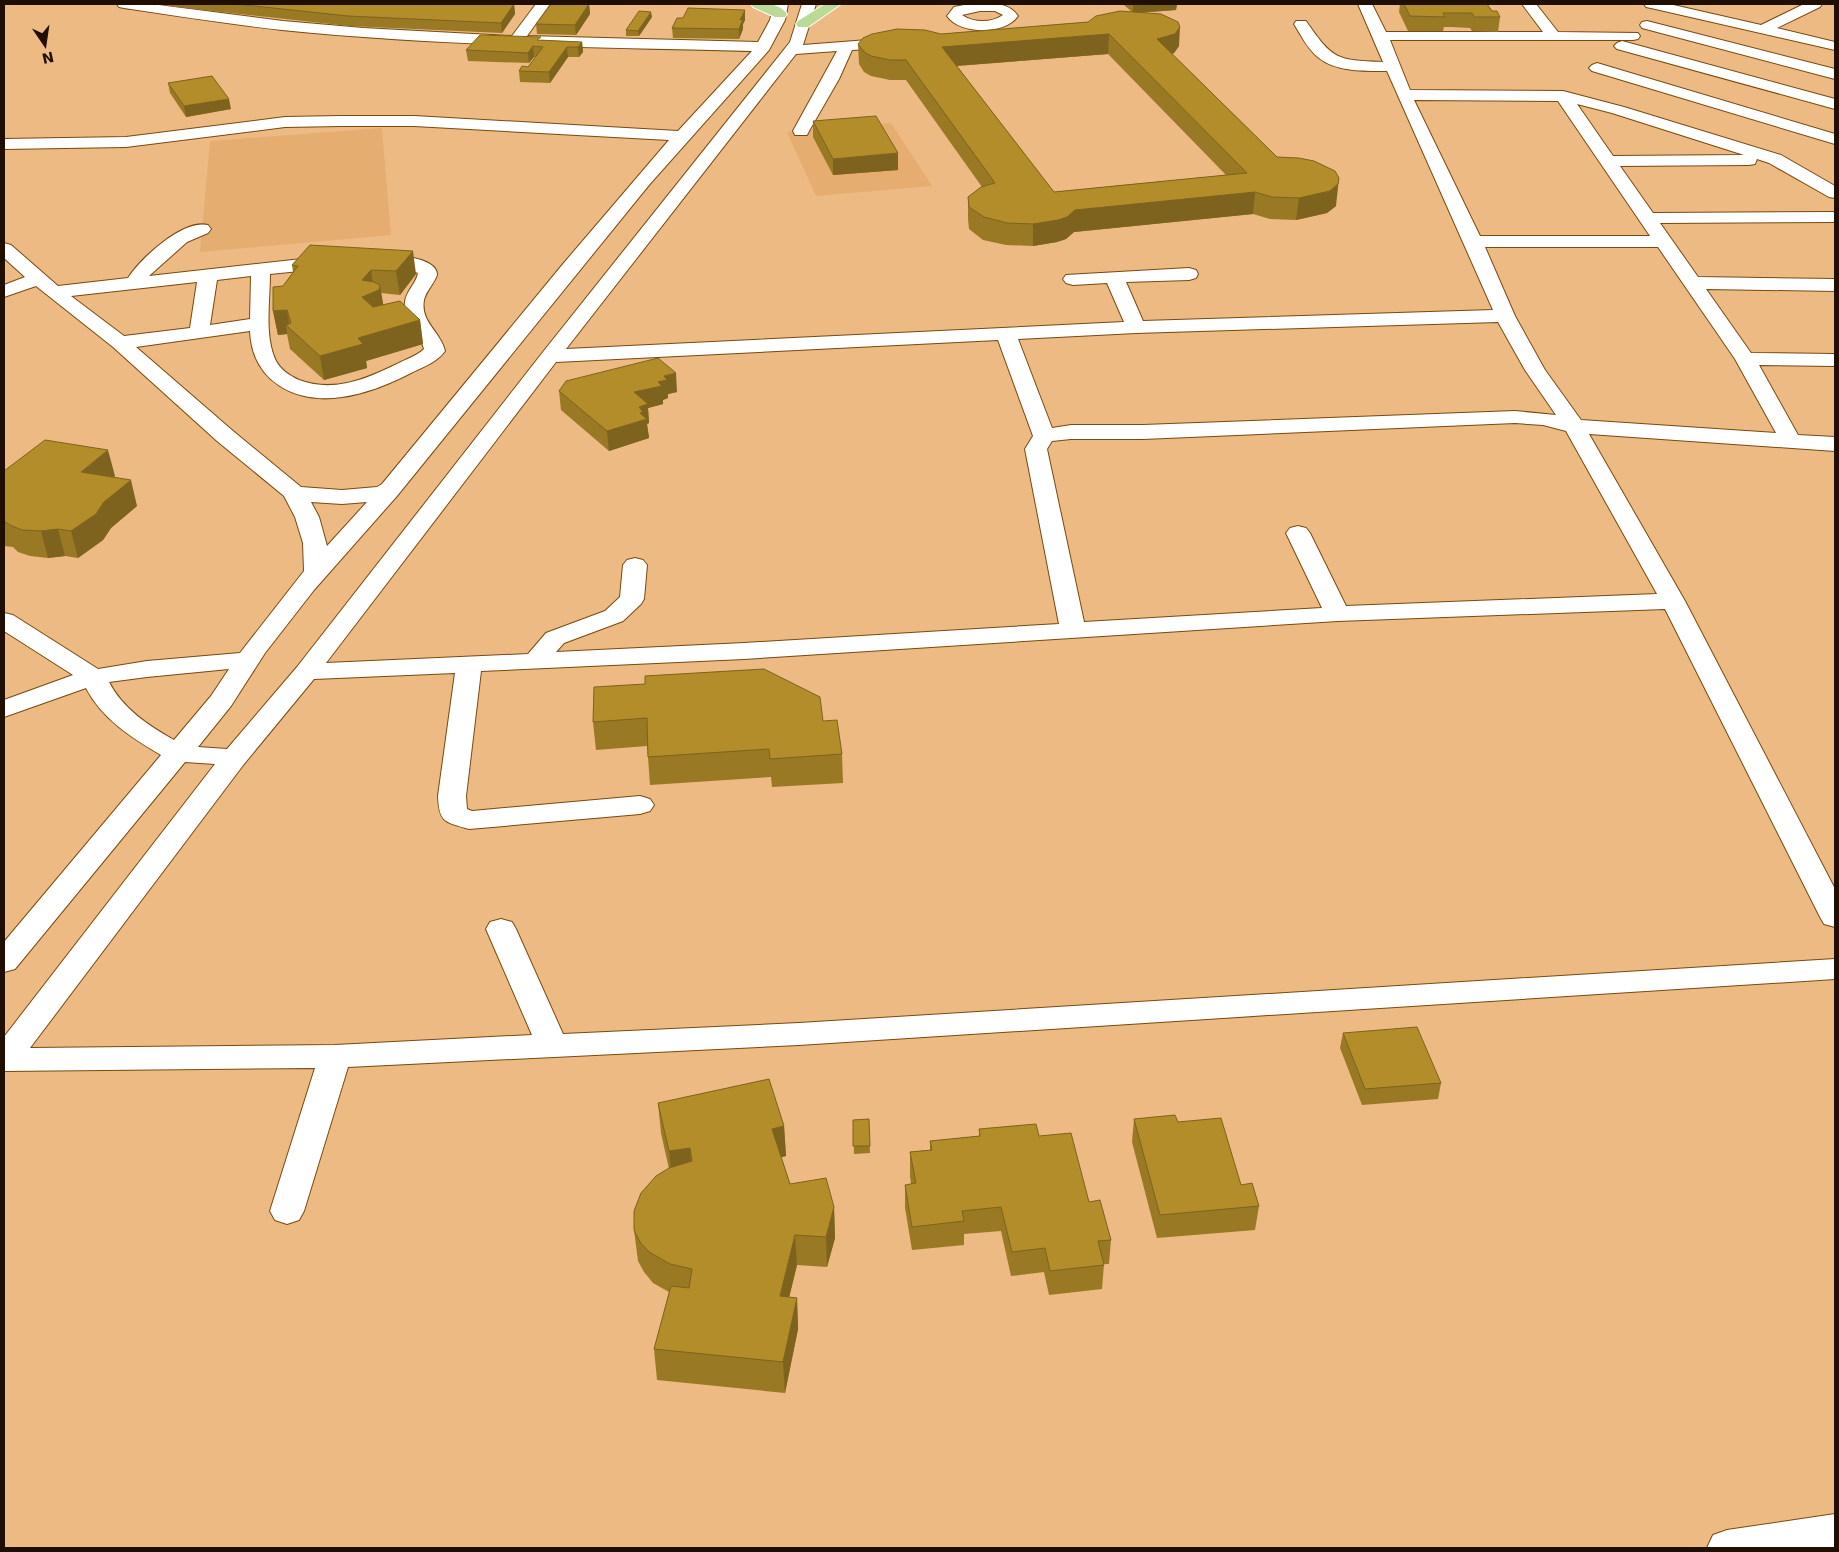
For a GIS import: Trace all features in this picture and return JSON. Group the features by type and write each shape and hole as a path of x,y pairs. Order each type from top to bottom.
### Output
{"highway":[{"path":"758,4 780,9"},
{"path":"806,14 834,4"}],"street":[{"path":"124,4 216,18 393,35 764,47"},
{"path":"516,40 543,4"},
{"path":"1365,4 1381,36 1404,95 1473,242 1505,316 1536,370 1574,426 1673,601 1835,917"},
{"path":"1529,4 1554,36"},
{"path":"1652,4 1835,46"},
{"path":"1764,29 1815,4"},
{"path":"960,37 994,29 1009,19 1010,13 993,7 974,5 960,10 954,16 962,22 994,29 1017,32"},
{"path":"1575,87 1647,25 1674,8"},
{"path":"4,1060 234,758 306,672 550,356 613,246 681,136 764,47 780,9"},
{"path":"800,50 797,43 806,14"},
{"path":"1300,24 1325,56 1334,61 1393,67"},
{"path":"1647,25 1835,74"},
{"path":"1381,36 1554,36 1628,41 1736,78 1835,104"},
{"path":"4,962 222,700 247,660 316,572 613,246 800,50 843,52 912,41"},
{"path":"800,131 843,52"},
{"path":"1736,78 1779,60"},
{"path":"1597,68 1835,139"},
{"path":"1404,95 1575,87 1618,110 1775,159 1835,193"},
{"path":"1575,87 1608,161 1745,359 1791,441"},
{"path":"4,144 126,142 271,130 285,122 414,121 681,136"},
{"path":"1608,161 1775,159"},
{"path":"1648,218 1835,217"},
{"path":"134,283 143,270 180,238 202,229"},
{"path":"1473,242 1663,241"},
{"path":"4,249 54,292 120,343 225,436 294,492 308,516 315,543 316,572"},
{"path":"54,292 262,269 352,261 408,263 421,266 428,271 427,279 419,290 414,302 416,324 435,351 429,356 377,380 350,390 325,392 300,388 274,374 262,352 260,324 262,269"},
{"path":"1073,279 1188,274"},
{"path":"199,332 208,276"},
{"path":"1114,278 1136,327"},
{"path":"7,285 38,279"},
{"path":"1692,283 1835,285"},
{"path":"550,356 1136,327 1505,316"},
{"path":"120,343 260,324"},
{"path":"1006,333 1044,436 1036,450 1073,629"},
{"path":"1745,359 1835,360"},
{"path":"1044,436 1072,432 1143,432 1515,417 1544,419 1574,426 1835,444"},
{"path":"294,492 314,497 338,499 364,497 388,491"},
{"path":"1298,533 1338,614"},
{"path":"535,661 555,638 614,616 632,599 635,565"},
{"path":"306,672 744,651 1073,629 1338,614 1673,601"},
{"path":"4,620 93,677 105,700 139,731 177,753 234,758"},
{"path":"4,709 93,677 146,669 247,660"},
{"path":"469,664 452,796 453,813 469,820 640,804"},
{"path":"501,929 552,1045"},
{"path":"4,1060 335,1056 800,1034 1835,969"},
{"path":"287,1211 335,1056"},
{"path":"1727,1548 1835,1532"}],"path":[{"path":"624,4 631,4"}],"shaded area":[{"path":"891,123 932,186 816,196 787,132"},
{"path":"382,128 391,235 200,252 210,141"}],"building":[{"path":"236,4 514,4 501,23 348,16"},
{"path":"551,4 589,4 575,25 536,24"},
{"path":"1404,4 1487,4 1492,11 1497,11 1500,17 1474,17 1472,13 1443,13 1445,17 1410,16"},
{"path":"688,8 745,10 740,20 743,19 739,29 672,28 677,18 683,18"},
{"path":"639,11 651,12 638,31 626,30"},
{"path":"1120,11 1161,14 1178,22 1180,27 1175,34 1157,39 1277,157 1314,161 1335,171 1339,178 1338,184 1330,191 1299,198 1272,197 1255,192 1075,210 1067,217 1058,220 1033,224 1007,223 984,217 969,207 968,197 981,187 995,183 906,60 890,60 871,56 864,52 858,44 863,38 872,34 897,29 925,30 941,34 1088,22 1096,16","holes":["1109,34 1247,173 1054,192 942,47"]},
{"path":"480,35 541,37 537,40 582,42 578,47 567,47 549,72 519,71 522,66 528,67 543,47 533,46 528,53 466,50"},
{"path":"212,76 229,99 184,106 168,83"},
{"path":"876,116 898,153 833,159 813,121"},
{"path":"310,245 413,251 396,271 371,270 362,280 380,285 379,290 362,297 373,307 400,301 420,320 358,338 363,344 320,356 286,325 291,323 287,310 273,311 273,287 283,286 298,266 292,265"},
{"path":"658,358 676,373 664,376 667,380 658,382 662,386 634,392 648,404 639,407 643,412 640,413 647,419 607,431 559,391 566,381"},
{"path":"45,440 108,450 81,472 131,480 104,502 96,514 71,531 58,529 41,531 22,530 10,525 4,521 4,471"},
{"path":"764,669 820,697 823,721 837,720 842,754 770,759 769,749 648,757 647,718 593,722 594,687 645,684 645,676"},
{"path":"1417,1027 1441,1083 1365,1089 1343,1033"},
{"path":"769,1079 784,1126 772,1129 790,1184 826,1178 834,1207 826,1237 795,1235 780,1296 797,1298 783,1362 654,1349 671,1286 689,1288 692,1269 670,1264 649,1252 640,1242 634,1230 634,1211 641,1193 656,1176 669,1168 692,1161 690,1148 669,1151 658,1103"},
{"path":"1175,1115 1178,1122 1221,1118 1241,1185 1252,1183 1259,1206 1160,1215 1134,1119"},
{"path":"869,1119 870,1146 853,1146 853,1120"},
{"path":"1036,1124 1039,1136 1071,1133 1089,1202 1100,1200 1111,1240 1098,1241 1104,1265 1050,1271 1045,1248 1012,1252 1001,1207 962,1211 964,1221 912,1227 905,1185 916,1183 910,1152 932,1150 930,1141 980,1136 979,1129"}]}
